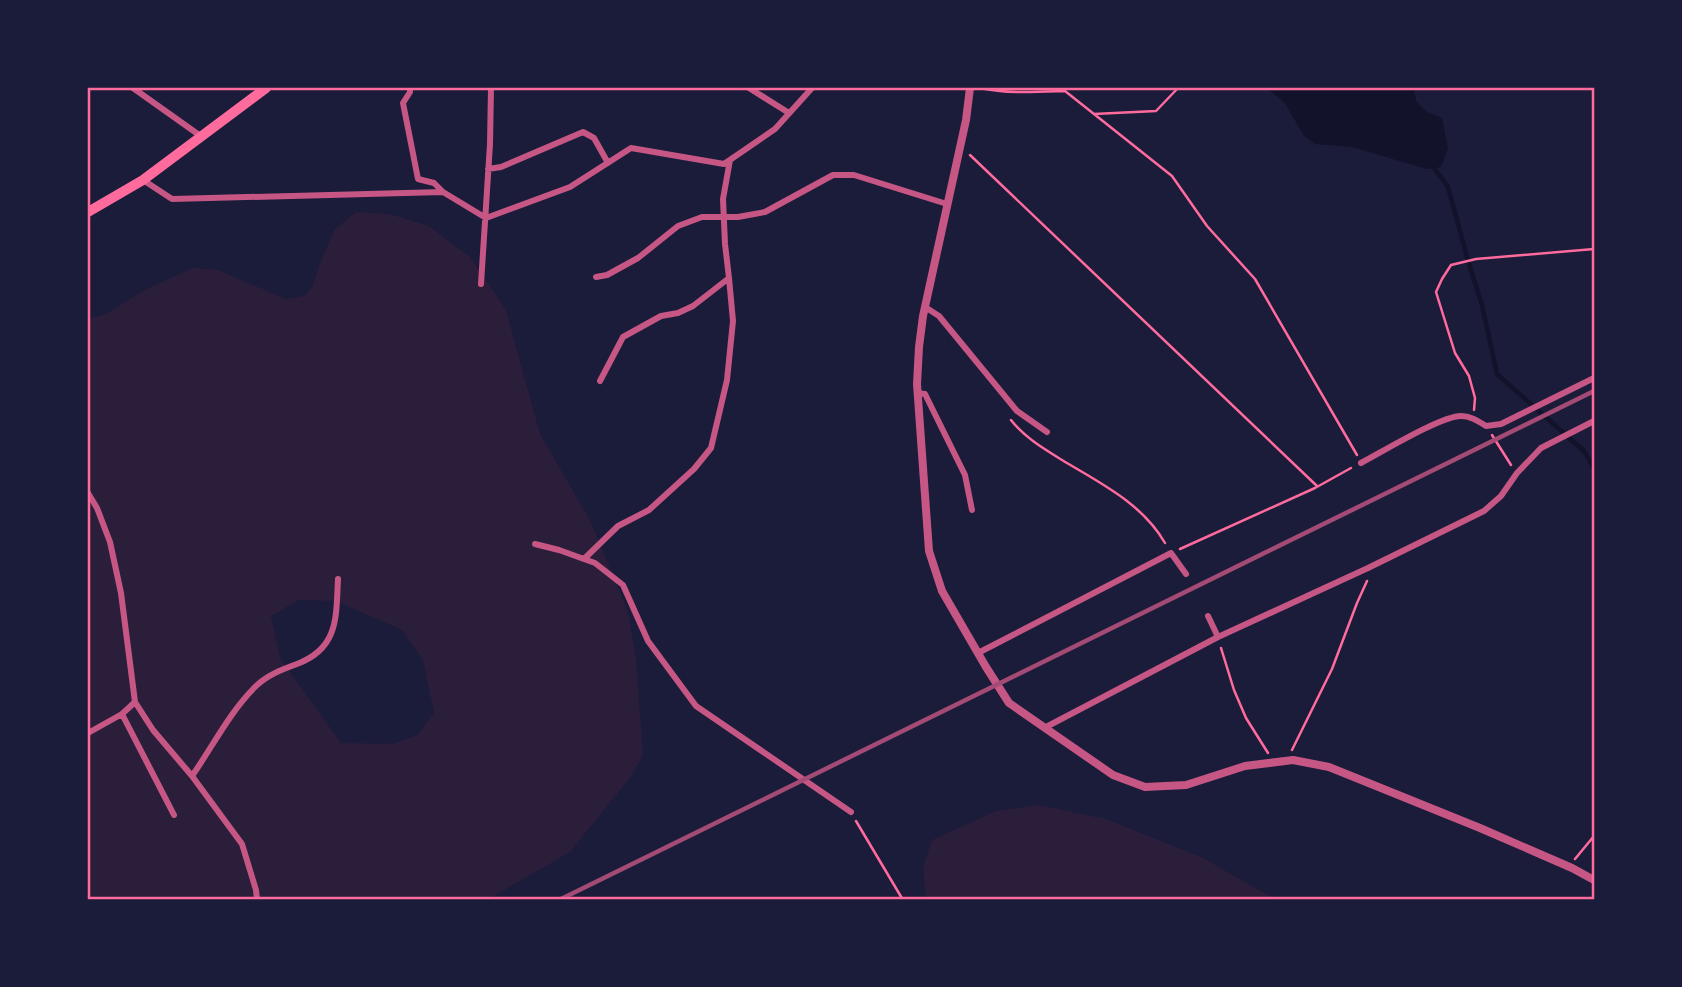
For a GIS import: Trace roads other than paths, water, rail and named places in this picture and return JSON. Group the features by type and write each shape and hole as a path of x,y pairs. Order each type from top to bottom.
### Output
{"main road":[{"path":"88,212 143,180 267,88"}],"street":[{"path":"133,88 202,137"},
{"path":"410,88 403,103 418,179 434,183 443,192 486,218"},
{"path":"481,284 491,88"},
{"path":"749,88 789,114"},
{"path":"486,218 570,187 631,148 724,164 775,128 812,88"},
{"path":"970,88 925,307 919,347 918,393 929,551 942,591 1009,703 1113,775 1145,788 1186,785 1245,766 1293,760 1329,767 1480,828 1594,880"},
{"path":"488,169 501,167 583,132 594,138 608,163"},
{"path":"584,559 618,526 649,510 694,469 710,447 727,380 733,321 723,199 730,159"},
{"path":"596,277 607,275 638,258 678,226 702,217 738,217 765,212 834,175 854,175 947,204"},
{"path":"143,180 172,199 443,192"},
{"path":"600,381 623,337 662,316 693,306 729,278"},
{"path":"925,307 939,316 1017,411 1047,432"},
{"path":"1361,463 1439,422 1459,416 1473,418 1486,426 1501,424 1594,378"},
{"path":"918,393 925,394 965,475 972,510"},
{"path":"1046,727 1219,637 1484,511 1502,496 1517,473 1541,448 1594,421"},
{"path":"88,493 110,542 121,593 135,702 153,730 192,776 243,844 257,900"},
{"path":"535,544 595,563 623,585 648,641 696,706 851,812"},
{"path":"978,653 1171,553 1186,574"},
{"path":"192,776 235,710 261,681 319,652 333,633 338,579"},
{"path":"1208,616 1219,637"},
{"path":"88,733 122,715 135,702"},
{"path":"122,715 174,815"}],"waterway":[{"path":"1432,165 1448,187 1482,305 1497,374 1584,451 1594,468"}],"railway":[{"path":"559,900 1594,391"}]}
